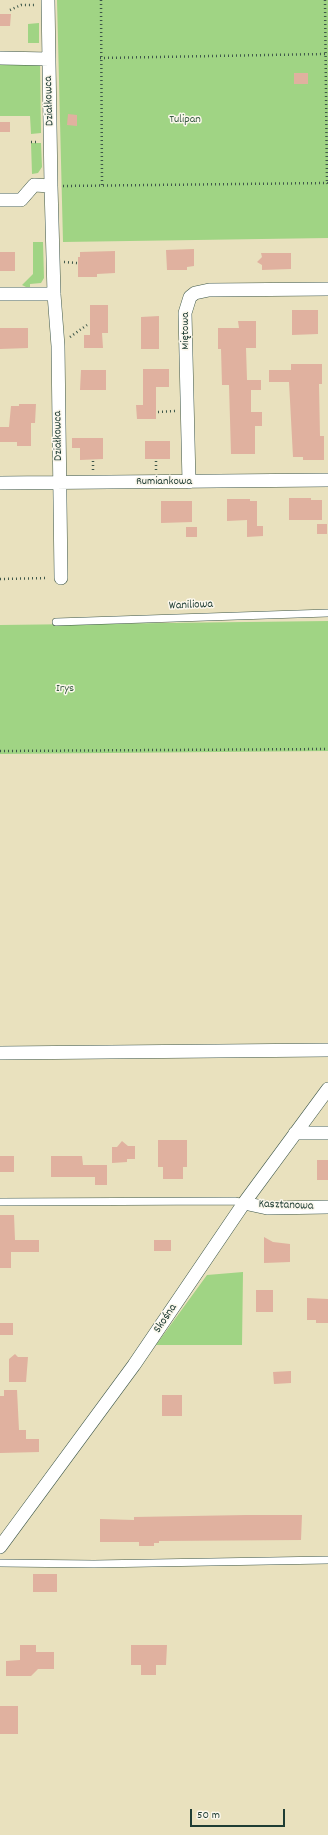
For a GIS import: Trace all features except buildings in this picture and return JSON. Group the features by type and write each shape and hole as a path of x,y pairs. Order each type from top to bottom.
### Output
{"street":[{"name":"Działkowca","path":"44,2 57,186 54,294 57,336 61,578"},
{"path":"0,58 49,59"},
{"path":"0,200 21,200 34,185 57,186"},
{"name":"Miętowa","path":"189,482 185,313 190,297 195,293 209,290 328,289"},
{"path":"0,294 54,294"},
{"name":"Rumiankowa","path":"0,484 328,480"},
{"path":"0,1053 328,1050"},
{"name":"Skośna","path":"0,1547 138,1359 244,1202 328,1089"},
{"path":"295,1133 328,1133"},
{"name":"Kasztanowa","path":"244,1202 267,1208 328,1207"}],"lane":[{"name":"Waniliowa","path":"56,622 328,613"},
{"path":"0,1202 244,1202"},
{"path":"0,1563 94,1564 328,1560"}],"path":[{"path":"101,0 100,58 102,185"},
{"path":"57,186 328,184 325,0"},
{"path":"10,10 21,5 44,2"},
{"path":"100,58 325,54"},
{"path":"57,336 70,337 87,325"},
{"path":"158,412 188,411"},
{"path":"0,579 61,578"},
{"path":"0,751 328,749"}],"green space":[{"name":"Tulipan","path":"57,0 328,0 328,238 63,242"},
{"path":"39,23 39,43 28,43 28,24"},
{"path":"40,62 41,133 31,134 30,116 0,116 0,63"},
{"path":"31,143 41,143 42,167 38,173 32,174"},
{"path":"33,242 43,242 44,278 41,283 30,284 30,289 22,285 33,274"},
{"name":"Irys","path":"328,621 328,751 0,754 0,625"},
{"path":"243,1272 242,1345 156,1345 207,1275"}]}
